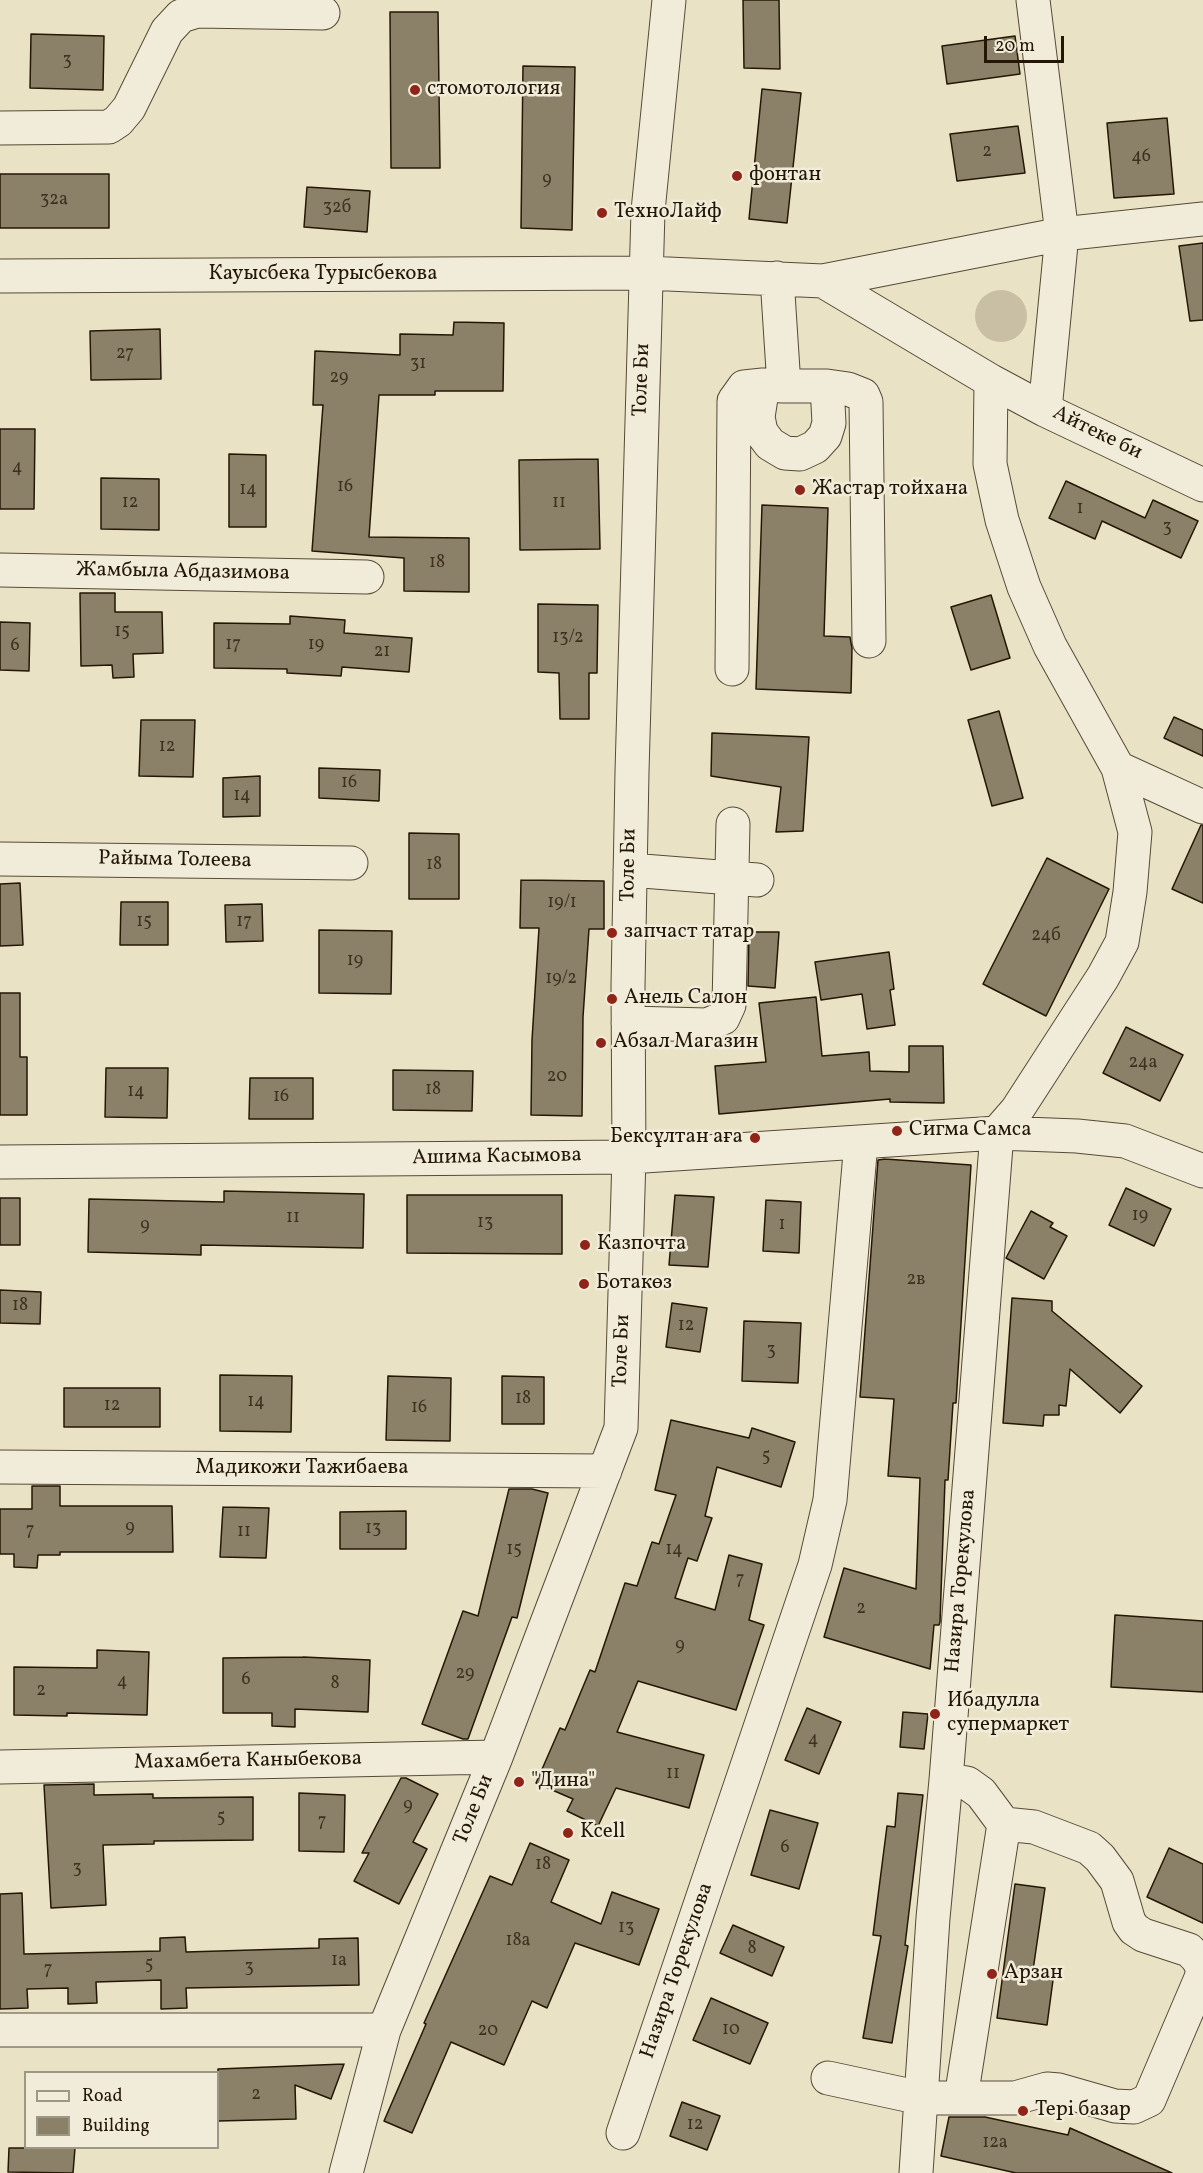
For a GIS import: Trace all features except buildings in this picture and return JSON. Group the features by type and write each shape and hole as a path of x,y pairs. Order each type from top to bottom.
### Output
{"street":[{"name":"Толе Би","path":"346,2173 384,2030 496,1757 621,1428 629,1156 630,870 648,211 669,0"},
{"path":"1033,0 1062,234 1045,410"},
{"path":"0,128 109,128 129,108 167,31 181,16 197,11 322,13"},
{"path":"823,281 1062,234 1203,219"},
{"name":"Кауысбека Турысбекова","path":"0,276 511,275 646,286 777,278 823,281"},
{"path":"777,278 774,385 758,417 761,432 770,444 784,453 800,454 814,447 825,436 829,423 827,386"},
{"name":"Айтеке би","path":"823,281 991,381 1045,410 1203,486"},
{"path":"991,381 990,464 1002,520 1024,587 1050,646 1118,768 1135,832 1130,892 1122,942 1103,977 1017,1110 997,1132"},
{"path":"732,669 734,401 744,387 827,386 848,388 863,395 866,402 869,642"},
{"name":"Жамбыла Абдазимова","path":"0,570 366,577"},
{"path":"1118,768 1203,807"},
{"path":"628,1023 707,1025 723,1018 729,1005 744,879 733,824"},
{"name":"Райыма Толеева","path":"0,859 351,863"},
{"path":"630,870 744,879"},
{"name":"Ашима Касымова","path":"0,1162 629,1156 997,1132 1125,1141 1203,1172"},
{"name":"Назира Торекулова","path":"916,2173 933,1918 997,1132"},
{"name":"Назира Торекулова","path":"623,2133 815,1565 830,1500 861,1142"},
{"name":"Мадикожи Тажибаева","path":"0,1467 604,1471"},
{"name":"Махамбета Каныбекова","path":"0,1767 496,1757"},
{"path":"946,1780 967,1783 981,1793 1004,1824 962,2098"},
{"path":"828,2078 921,2098 1015,2098 1047,2090 1059,2090 1115,2106 1134,2107 1149,2100 1201,1978 1203,1968 1189,1950 1143,1935 1134,1929 1129,1922 1117,1881 1100,1858 1089,1848 1034,1827 1004,1824"},
{"path":"0,2030 384,2030"}],"shaded area":[{"path":"1001,290 1011,292 1019,298 1025,306 1027,316 1025,326 1019,334 1011,340 1001,342 991,340 983,334 977,326 975,316 977,306 983,298 991,292"}],"place":[{"name":"стомотология","path":"415,90"},
{"name":"фонтан","path":"737,176"},
{"name":"ТехноЛайф","path":"602,213"},
{"name":"Жастар тойхана","path":"800,490"},
{"name":"запчаст татар","path":"612,933"},
{"name":"Анель Салон","path":"612,999"},
{"name":"Абзал Магазин","path":"601,1043"},
{"name":"Сигма Самса","path":"897,1131"},
{"name":"Бексұлтан аға","path":"755,1138"},
{"name":"Казпочта","path":"585,1245"},
{"name":"Ботакөз","path":"584,1284"},
{"name":"Ибадулла супермаркет","path":"935,1714"},
{"name":"\"Дина\"","path":"519,1782"},
{"name":"Kcell","path":"568,1833"},
{"name":"Арзан","path":"992,1974"},
{"name":"Тері базар","path":"1023,2111"}]}
